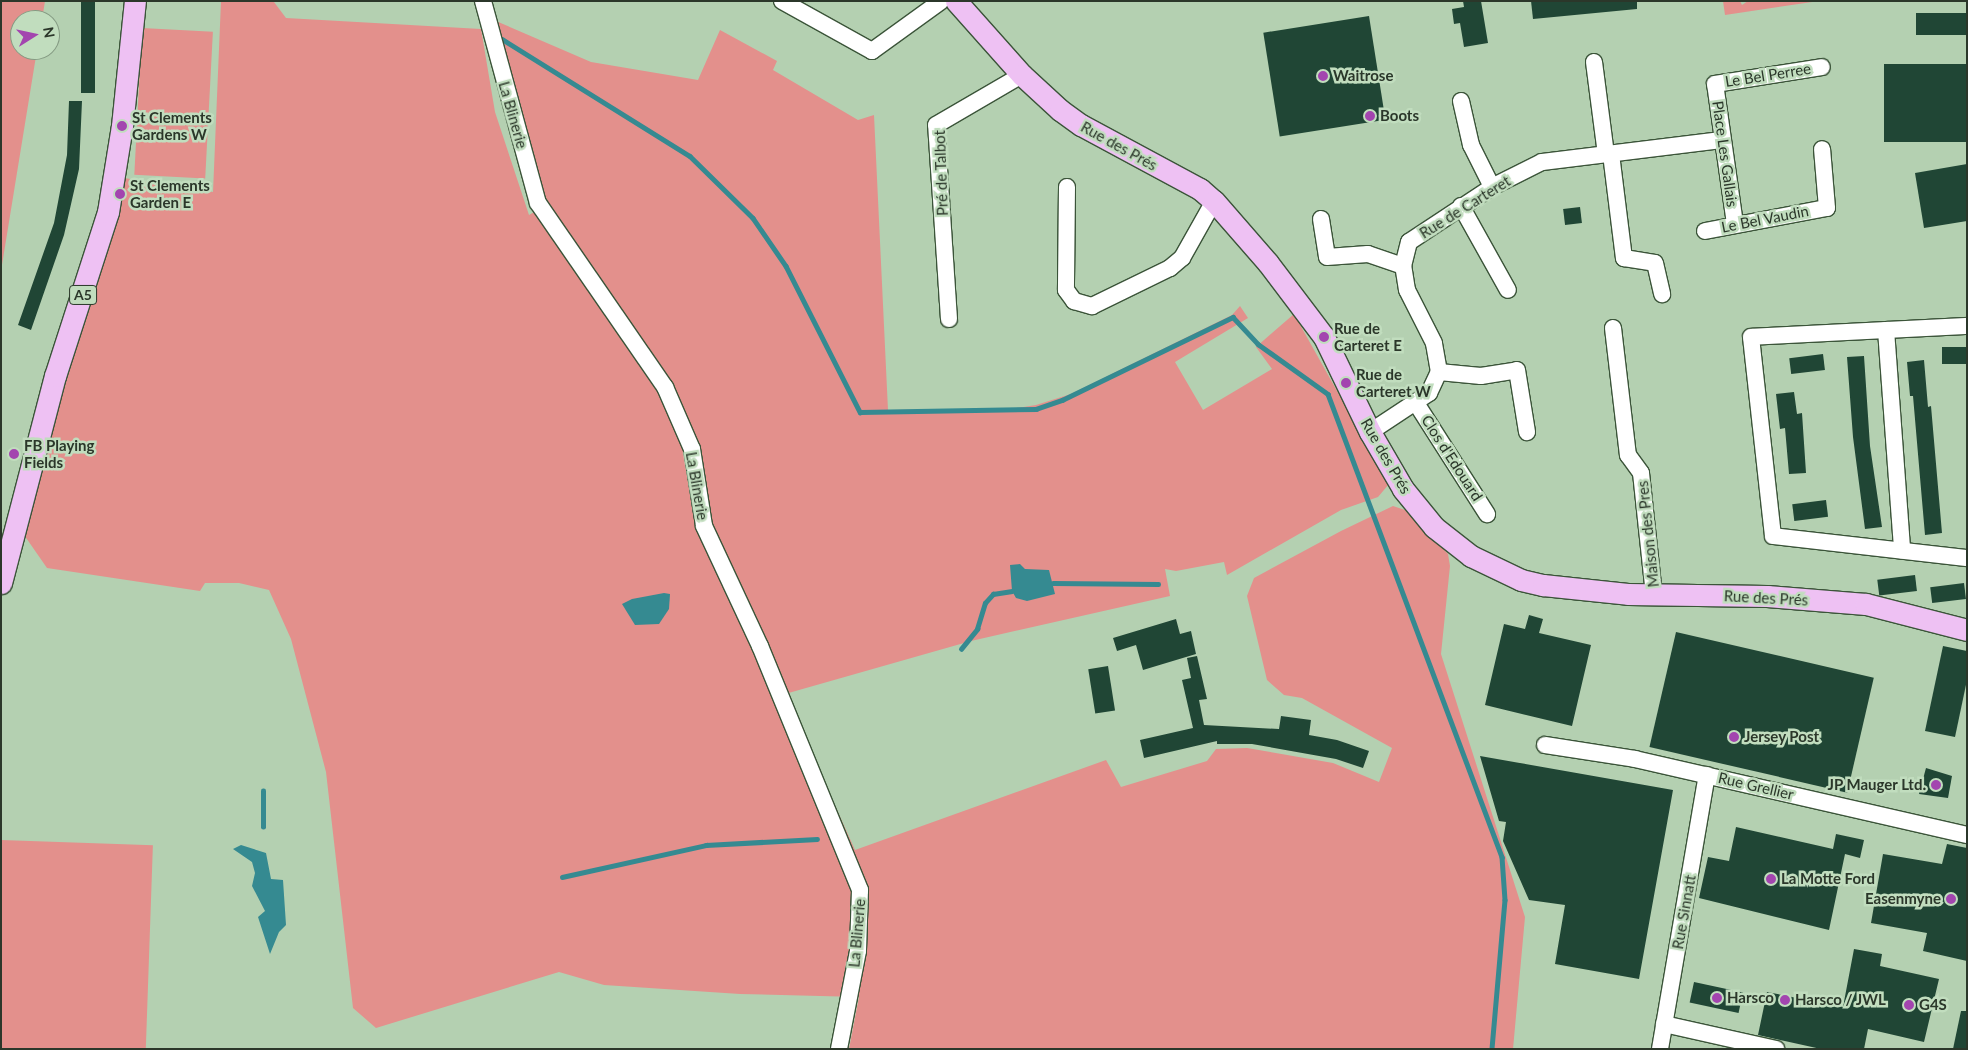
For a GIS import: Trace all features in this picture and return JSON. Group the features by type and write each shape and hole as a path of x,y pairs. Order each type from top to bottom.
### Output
{"main road":[{"name":"A5","path":"1,583 55,376 108,212 122,126 135,1"},
{"name":"Rue des Prés","path":"956,1 1022,75 1081,125 1200,189 1214,201 1268,263 1324,337 1370,432 1403,489 1434,527 1471,556 1521,580 1543,585 1654,595 1767,596 1866,604 1967,630"}],"street":[{"name":"La Blinerie","path":"483,1 538,203 665,386 692,449 704,526 760,646 860,890 858,951 839,1049"},
{"path":"782,1 872,52 941,1"},
{"path":"1594,62 1624,258 1655,263 1662,294"},
{"name":"Le Bel Perree","path":"1715,84 1822,67"},
{"name":"Pré de Talbot","path":"949,319 936,125 1022,75"},
{"name":"Place Les Gallais","path":"1715,84 1735,224"},
{"path":"1461,101 1471,145 1492,187"},
{"name":"Rue de Carteret","path":"1439,372 1434,343 1406,290 1402,266 1409,242 1492,187 1542,162 1722,140"},
{"name":"Le Bel Vaudin","path":"1705,231 1828,208 1822,150"},
{"path":"1067,187 1066,290 1074,301 1092,306 1176,263 1214,201"},
{"path":"1461,206 1508,290"},
{"path":"1321,219 1327,257 1368,254 1402,266"},
{"path":"1967,326 1751,337 1773,536 1967,558"},
{"name":"Maison des Pres","path":"1613,328 1628,455 1641,473 1654,595"},
{"path":"1886,330 1902,550"},
{"path":"1370,432 1429,393 1439,372 1481,376 1517,370 1526,432"},
{"name":"Clos d'Edouard","path":"1416,403 1487,514"},
{"name":"Rue Grellier","path":"1544,745 1594,751 1967,834"},
{"name":"Rue Sinnatt","path":"1660,1049 1707,775"},
{"path":"1664,1024 1776,1049"}],"shaded area":[{"path":"1,1 45,1 44,10 10,10 10,60 35,60 1,271"},
{"path":"221,1 274,2 286,18 481,29 495,112 529,215 546,205 496,21 591,62 698,80 720,30 777,61 773,70 858,120 874,115 888,410 1011,409 1036,405 1071,394 1232,315 1240,306 1248,318 1175,362 1203,410 1272,369 1256,347 1294,314 1389,484 1378,497 1341,510 1227,575 1224,562 1176,571 1165,569 1170,596 971,641 785,694 855,850 1106,760 1121,787 1207,761 1216,749 1247,748 1333,763 1379,782 1392,748 1302,698 1284,695 1267,680 1247,596 1254,578 1341,531 1393,506 1408,511 1448,554 1450,566 1441,654 1525,917 1513,1049 849,1049 859,997 740,994 604,985 559,972 376,1028 353,1008 326,772 291,639 269,590 239,583 205,583 200,591 47,568 22,532 67,365 108,250 124,178 213,192"},
{"path":"1723,1 1740,1 1742,5 1748,1 1819,1 1725,15"},
{"path":"142,28 213,32 205,179 134,175"},
{"path":"1,840 153,845 146,1049 1,1049"}],"water":[{"path":"1020,564 1025,569 1049,570 1055,594 1027,601 1016,598 1012,591 1010,565"},
{"path":"664,593 670,594 669,609 659,624 635,625 622,604 632,599"},
{"path":"241,845 266,853 271,879 283,880 286,925 279,932 270,954 258,917 265,911 252,886 255,873 252,862 233,849"}],"building":[{"path":"81,1 95,1 95,93 81,93"},
{"path":"1463,1 1481,1 1488,43 1464,47 1460,23 1454,24 1452,9 1464,7"},
{"path":"1531,1 1637,1 1637,9 1533,19"},
{"path":"1916,13 1967,13 1967,35 1916,35"},
{"name":"Waitrose","path":"1369,16 1385,120 1280,136 1263,33"},
{"path":"1884,64 1967,64 1967,142 1884,142"},
{"path":"69,101 82,101 79,169 64,235 31,330 18,325 54,223 67,155"},
{"path":"1967,164 1967,221 1924,228 1915,173"},
{"path":"1580,207 1582,223 1565,225 1563,209"},
{"path":"1942,347 1967,347 1967,364 1942,364"},
{"path":"1823,354 1825,370 1791,374 1789,358"},
{"path":"1864,356 1870,446 1882,527 1865,529 1853,437 1847,357"},
{"path":"1924,360 1928,407 1931,406 1942,533 1925,535 1913,396 1910,396 1907,362"},
{"path":"1794,392 1797,414 1802,413 1806,473 1789,474 1785,428 1780,429 1776,394"},
{"path":"1826,500 1828,517 1794,521 1792,504"},
{"path":"1915,575 1917,591 1879,596 1877,580"},
{"path":"1964,583 1966,599 1932,603 1930,587"},
{"path":"1529,615 1543,619 1539,633 1591,645 1572,726 1485,705 1504,624 1525,629"},
{"path":"1176,619 1180,634 1191,631 1196,654 1143,670 1136,645 1117,651 1113,638"},
{"name":"Jersey Post","path":"1676,632 1874,678 1847,793 1649,747"},
{"path":"1943,646 1967,651 1967,680 1955,737 1925,731"},
{"path":"1197,656 1207,699 1199,700 1204,725 1279,729 1281,716 1311,720 1309,735 1337,740 1369,751 1363,768 1336,759 1252,744 1217,744 1217,741 1144,758 1140,740 1193,728 1182,680 1191,678 1187,658"},
{"path":"1108,666 1115,710 1095,714 1088,669"},
{"path":"1480,756 1673,790 1639,979 1555,964 1565,905 1529,900 1503,841 1506,822 1499,821"},
{"name":"JP Mauger Ltd.","path":"1926,768 1952,776 1948,798 1919,794"},
{"name":"La Motte Ford","path":"1736,827 1833,849 1836,834 1864,840 1860,858 1845,854 1829,930 1699,898 1708,857 1729,861"},
{"path":"1947,844 1967,848 1967,961 1923,951 1927,933 1871,923 1883,854 1942,864"},
{"name":"Harsco / JWL","path":"1854,949 1882,954 1880,966 1939,979 1924,1042 1868,1029 1864,1049 1821,1049 1758,1035 1767,992 1843,1007"},
{"name":"Harsco","path":"1694,982 1743,992 1739,1013 1690,1003"},
{"path":"1961,1011 1967,1011 1967,1049 1953,1049"}],"waterway":[{"path":"502,39 690,156 753,218 786,266 860,412 1036,409 1062,400 1233,317 1258,344 1328,394 1502,857 1505,900 1492,1049"},
{"path":"1053,583 1158,584"},
{"path":"961,649 977,629 985,603 993,594 1012,591"},
{"path":"263,791 263,827"},
{"path":"562,877 706,845 817,839"}],"place":[{"name":"Waitrose","path":"1323,76"},
{"name":"Boots","path":"1370,116"},
{"name":"St Clements Gardens W","path":"122,126"},
{"name":"St Clements Garden E","path":"120,194"},
{"name":"Rue de Carteret E","path":"1324,337"},
{"name":"Rue de Carteret W","path":"1346,383"},
{"name":"FB Playing Fields","path":"14,454"},
{"name":"Jersey Post","path":"1734,737"},
{"name":"JP Mauger Ltd.","path":"1936,785"},
{"name":"La Motte Ford","path":"1771,879"},
{"name":"Easenmyne","path":"1951,899"},
{"name":"Harsco","path":"1717,998"},
{"name":"Harsco / JWL","path":"1785,1000"},
{"name":"G4S","path":"1909,1005"}]}
